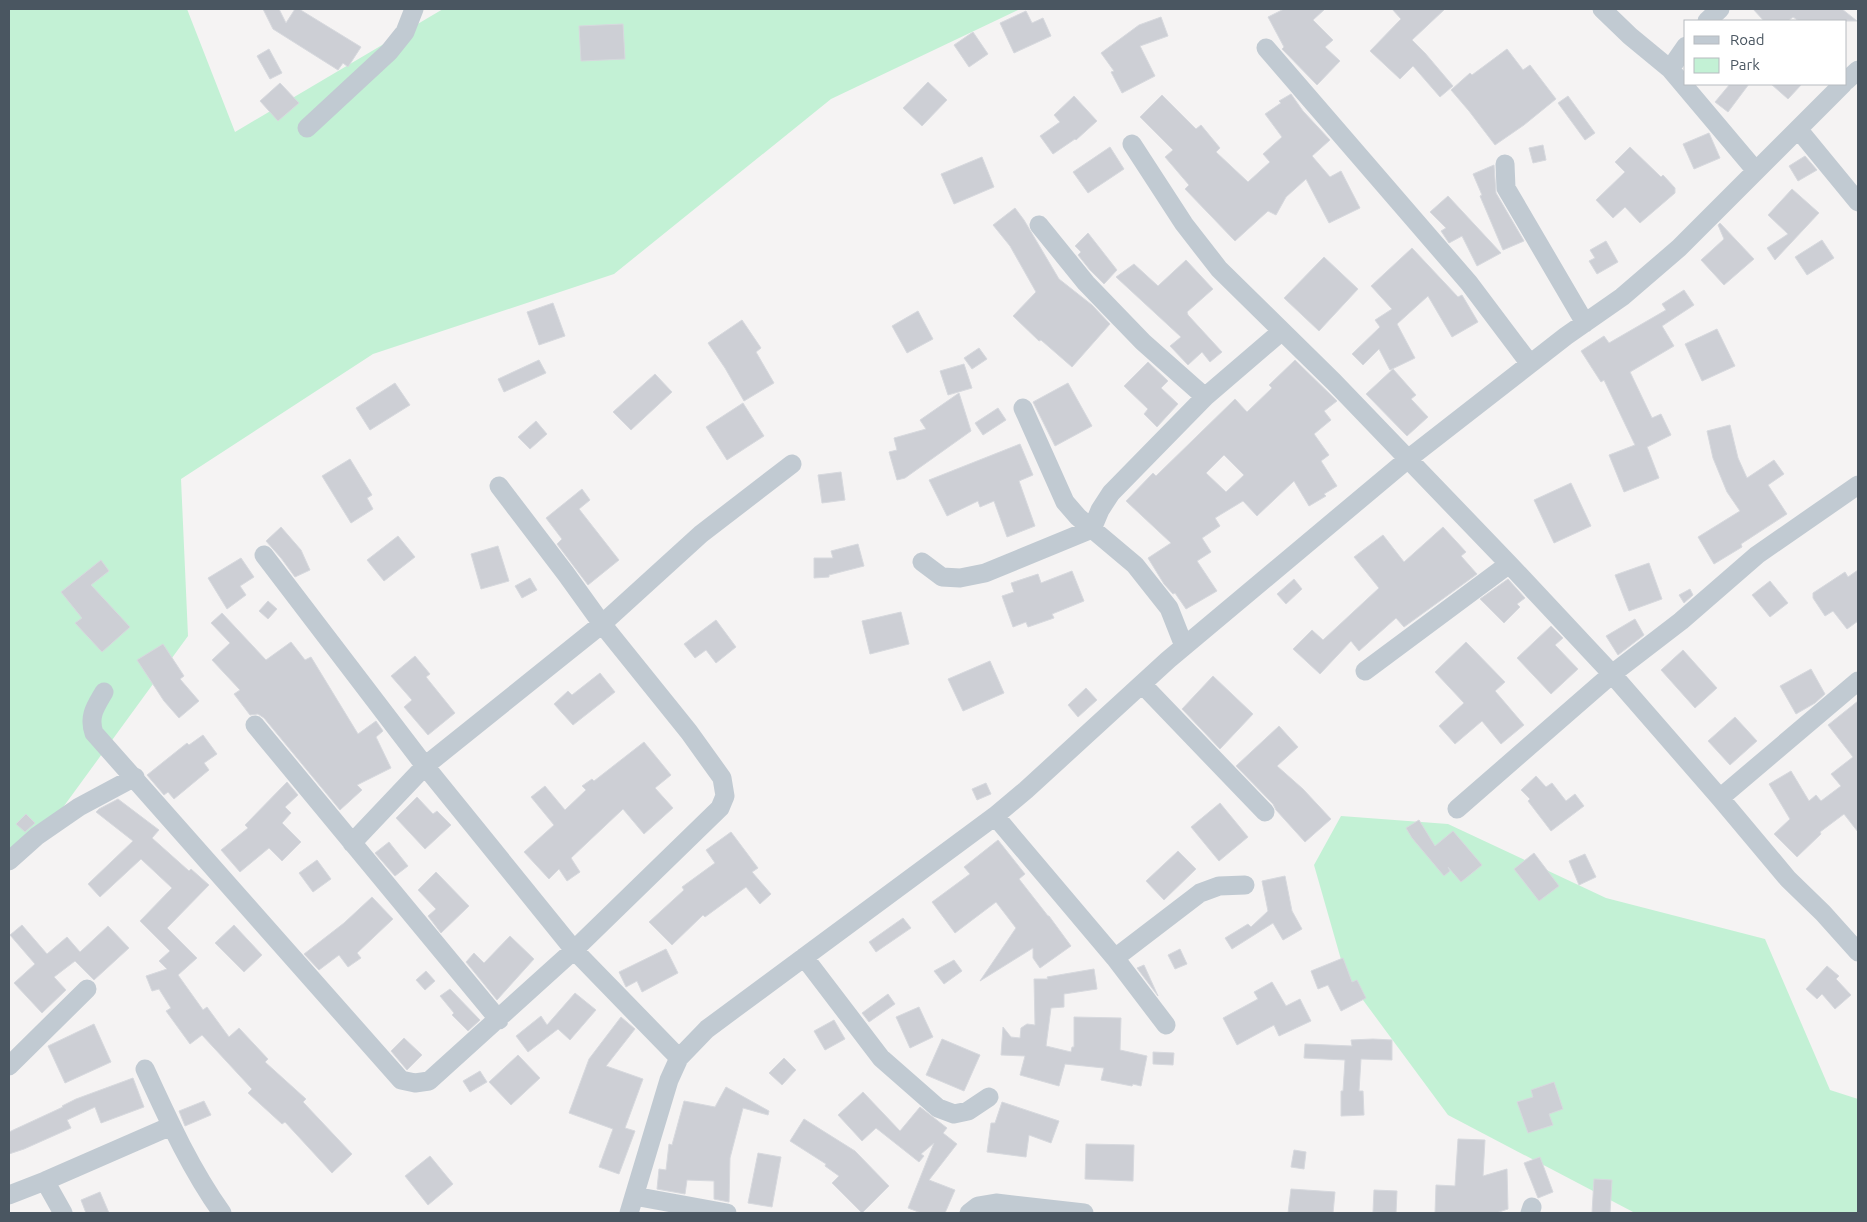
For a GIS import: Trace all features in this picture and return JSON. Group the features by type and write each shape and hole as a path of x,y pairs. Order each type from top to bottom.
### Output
{"street":[{"path":"307,128 389,52 405,32 414,9"},
{"path":"1602,9 1670,70 1756,171"},
{"path":"1708,20 1720,9"},
{"path":"1266,48 1469,283 1530,364"},
{"path":"1670,70 1684,49"},
{"path":"1847,81 1858,70"},
{"path":"727,1213 632,1204 669,1080 679,1058 707,1029 995,816 1184,646 1408,459 1530,364 1622,297 1679,248 1843,85"},
{"path":"1798,129 1858,202"},
{"path":"1132,144 1184,224 1219,269 1408,459 1612,674 1788,879 1823,913 1858,952"},
{"path":"1505,164 1506,188 1585,323"},
{"path":"1039,225 1086,283 1136,336 1205,398"},
{"path":"922,562 942,577 960,578 986,573 1092,529 1100,510 1111,493 1205,398 1282,331"},
{"path":"1023,408 1065,502 1078,517 1135,565 1169,608 1184,646"},
{"path":"352,843 424,766 602,624 701,534 792,464"},
{"path":"1457,809 1612,674 1681,621 1758,555 1858,485"},
{"path":"104,692 92,712 91,723 94,733 135,777 401,1080 415,1083 429,1081 499,1020 574,950 720,808 725,796 722,778 690,732 602,624 499,486"},
{"path":"264,555 424,766 574,950 679,1058"},
{"path":"1365,671 1509,564"},
{"path":"1720,798 1858,681"},
{"path":"1142,684 1265,812"},
{"path":"255,725 499,1020"},
{"path":"9,861 37,836 78,807 135,777"},
{"path":"995,816 1115,958 1166,1025"},
{"path":"1115,958 1200,893 1219,886 1245,885"},
{"path":"804,957 881,1058 938,1108 954,1114 968,1111 989,1097"},
{"path":"9,1066 87,989"},
{"path":"145,1069 171,1126 202,1185 222,1213"},
{"path":"9,1195 171,1126"},
{"path":"45,1181 63,1213"},
{"path":"969,1213 978,1206 996,1204 1084,1213"}],"green space":[{"path":"9,9 187,9 235,132 443,9 1020,9 831,99 614,274 373,354 181,479 188,636 37,843 9,854"},
{"path":"1341,816 1448,824 1606,898 1765,939 1830,1090 1858,1099 1858,1213 1635,1213 1448,1115 1346,977 1314,865"}],"building":[{"path":"263,9 279,9 286,23 295,9 299,9 361,47 348,67 343,63 338,70 273,29"},
{"path":"1284,9 1325,9 1313,20 1333,40 1325,47 1340,61 1317,85 1282,49 1284,47 1268,17"},
{"path":"1392,9 1445,9 1412,40 1453,86 1440,97 1413,66 1400,79 1370,51 1401,19"},
{"path":"1753,9 1842,9 1857,21 1798,20 1793,17 1789,20 1763,20"},
{"path":"1026,11 1032,23 1043,18 1051,36 1014,53 1000,23"},
{"path":"1161,17 1168,36 1140,46 1155,76 1122,93 1111,72 1114,71 1101,53 1139,25"},
{"path":"623,24 625,59 581,61 579,26"},
{"path":"973,32 988,54 969,67 954,45"},
{"path":"269,49 282,73 270,79 257,56"},
{"path":"1507,49 1523,70 1530,65 1556,99 1495,145 1451,90 1470,73 1472,75"},
{"path":"928,82 947,100 922,126 903,108"},
{"path":"280,83 299,103 278,121 260,101"},
{"path":"1729,85 1748,85 1728,112 1715,102"},
{"path":"1772,85 1801,85 1788,99"},
{"path":"1291,94 1303,111 1330,140 1312,156 1330,177 1341,171 1360,208 1329,223 1306,179 1286,197 1276,215 1268,211 1235,241 1185,189 1189,185 1165,157 1173,150 1140,117 1162,95 1196,129 1201,125 1220,148 1216,152 1248,182 1270,162 1263,154 1282,137 1265,114 1281,103 1279,101"},
{"path":"1074,96 1097,121 1076,140 1053,154 1040,136 1060,122 1054,115"},
{"path":"1568,96 1595,133 1585,140 1558,103"},
{"path":"1709,133 1720,158 1694,169 1683,144"},
{"path":"1543,145 1546,160 1533,163 1529,148"},
{"path":"1110,147 1124,169 1088,193 1073,172"},
{"path":"1630,147 1661,177 1663,175 1675,188 1675,193 1640,223 1625,207 1613,218 1596,200 1625,172 1615,162"},
{"path":"1805,156 1817,170 1798,181 1789,166"},
{"path":"982,157 994,187 954,204 941,174"},
{"path":"1494,165 1496,193 1524,241 1503,250 1480,196 1482,195 1473,174"},
{"path":"1792,189 1819,213 1775,260 1767,248 1788,234 1768,215"},
{"path":"1448,196 1501,253 1477,266 1462,236 1449,243 1441,231 1446,228 1430,212"},
{"path":"1015,208 1059,279 1092,305 1110,324 1072,367 1041,340 1039,341 1013,316 1036,292 1010,246 993,225"},
{"path":"1720,223 1754,259 1724,285 1701,260 1724,239 1718,225"},
{"path":"1088,233 1117,270 1104,284 1078,255 1081,252 1075,246"},
{"path":"1822,240 1834,258 1807,275 1795,257"},
{"path":"1606,241 1618,262 1597,274 1589,261 1595,258 1590,250"},
{"path":"1412,248 1458,297 1462,295 1478,322 1452,337 1428,296 1397,324 1415,358 1390,370 1379,349 1363,365 1352,354 1380,327 1375,320 1392,309 1371,286"},
{"path":"1324,257 1358,289 1319,331 1284,298"},
{"path":"1186,260 1213,289 1187,312 1188,315 1222,352 1210,362 1202,352 1188,365 1170,346 1181,337 1116,277 1134,264 1158,286"},
{"path":"1684,290 1694,305 1662,326 1674,346 1630,372 1652,418 1661,414 1671,435 1647,447 1659,478 1624,492 1609,455 1635,445 1604,380 1601,382 1581,351 1604,336 1609,343 1666,310 1662,304"},
{"path":"553,303 565,336 539,345 527,312"},
{"path":"918,311 933,339 907,353 892,326"},
{"path":"742,320 761,348 756,352 774,383 744,401 708,343"},
{"path":"1717,329 1735,366 1702,381 1685,344"},
{"path":"979,348 987,359 972,369 964,358"},
{"path":"539,360 546,373 504,392 498,379"},
{"path":"1295,360 1337,401 1324,411 1331,420 1314,434 1329,455 1321,461 1337,486 1324,494 1326,496 1309,506 1294,481 1257,516 1243,501 1215,518 1220,526 1202,538 1211,552 1197,561 1217,591 1186,609 1175,593 1173,594 1164,584 1148,558 1171,543 1126,501 1153,473 1156,476 1235,399 1247,412 1272,388 1269,385","holes":["1224,455 1244,475 1226,492 1206,473"]},
{"path":"1148,362 1168,381 1161,388 1178,404 1157,427 1144,414 1148,409 1124,386"},
{"path":"964,364 972,388 948,395 940,371"},
{"path":"1393,369 1416,395 1411,399 1428,417 1407,436 1366,394"},
{"path":"655,374 672,392 631,430 613,412"},
{"path":"395,383 410,405 370,430 356,408"},
{"path":"1068,383 1092,426 1055,446 1033,402"},
{"path":"959,393 971,431 905,478 897,480 889,452 897,450 894,438 926,429 920,420"},
{"path":"743,403 764,436 727,460 706,427"},
{"path":"998,408 1006,420 983,435 975,423"},
{"path":"536,421 547,434 530,449 518,437"},
{"path":"1730,425 1738,458 1747,478 1774,460 1784,474 1768,485 1787,514 1741,544 1742,547 1714,564 1698,537 1740,511 1727,492 1713,458 1707,431"},
{"path":"1020,444 1033,475 1019,481 1035,526 1007,537 994,501 980,507 978,501 947,516 929,480"},
{"path":"350,459 372,495 367,498 373,509 351,523 322,476"},
{"path":"841,472 845,500 822,503 818,475"},
{"path":"1571,483 1591,526 1554,543 1534,500"},
{"path":"582,489 590,500 579,509 619,560 588,585 557,544 562,539 546,518"},
{"path":"281,527 301,550 310,570 295,577 266,541"},
{"path":"1443,527 1466,552 1461,556 1477,574 1404,627 1396,618 1359,651 1351,641 1320,674 1293,649 1312,630 1323,640 1379,588 1354,557 1383,535 1404,562"},
{"path":"398,536 415,557 384,581 367,560"},
{"path":"858,544 864,566 829,575 829,577 814,578 814,558 833,558 831,551"},
{"path":"498,546 509,581 481,589 471,554"},
{"path":"241,558 254,577 240,586 246,595 227,609 208,578"},
{"path":"101,560 109,571 91,585 130,627 102,652 75,623 82,618 61,592"},
{"path":"1649,563 1662,599 1629,611 1615,575"},
{"path":"1858,570 1858,621 1847,629 1833,611 1825,616 1813,598 1813,593 1845,572 1848,577"},
{"path":"1072,571 1084,601 1052,614 1054,618 1028,627 1026,622 1013,627 1002,596 1014,592 1011,583 1038,574 1041,583"},
{"path":"530,578 537,590 522,598 515,586"},
{"path":"1294,579 1302,589 1286,604 1277,594"},
{"path":"1508,579 1525,598 1517,604 1520,607 1504,623 1480,599"},
{"path":"1770,581 1788,603 1770,617 1752,595"},
{"path":"1690,589 1693,595 1684,603 1679,595"},
{"path":"268,601 277,609 268,619 259,611"},
{"path":"901,612 909,644 870,654 862,621"},
{"path":"222,613 266,660 291,642 305,660 311,657 358,734 376,721 383,731 376,737 391,768 357,785 362,790 340,810 264,718 258,714 250,715 234,694 240,690 212,660 230,643 211,623"},
{"path":"1635,619 1644,635 1618,655 1606,636"},
{"path":"716,620 736,647 716,663 706,650 695,658 684,644"},
{"path":"1551,626 1563,638 1555,645 1578,669 1551,694 1517,658"},
{"path":"1466,642 1505,682 1495,691 1524,725 1501,744 1482,721 1455,744 1439,726 1464,703 1435,672"},
{"path":"163,644 184,676 180,679 199,701 179,718 164,701 137,660"},
{"path":"1683,650 1717,688 1695,708 1661,670"},
{"path":"415,656 430,674 426,677 455,713 428,735 404,707 412,700 391,676"},
{"path":"990,661 1004,693 963,711 948,679"},
{"path":"1811,669 1825,694 1815,703 1796,714 1780,686"},
{"path":"600,673 615,692 573,725 554,704 568,691 572,695"},
{"path":"1213,676 1253,714 1220,749 1182,709"},
{"path":"1086,688 1097,700 1078,717 1068,705"},
{"path":"1858,701 1858,832 1844,814 1820,832 1821,834 1797,857 1774,834 1790,819 1769,784 1791,771 1809,801 1816,795 1821,801 1841,786 1831,774 1853,757 1828,725"},
{"path":"1735,717 1757,741 1730,765 1708,741"},
{"path":"1279,726 1298,747 1277,766 1303,789 1331,819 1305,842 1276,810 1273,804 1236,766"},
{"path":"203,735 217,754 204,763 209,770 174,799 168,792 164,795 147,775 187,743 189,745"},
{"path":"644,742 671,775 655,788 673,808 644,834 623,809 571,858 580,872 567,881 559,869 549,879 524,852 554,825 531,797 545,786 565,810 586,790 582,786 592,779 594,781"},
{"path":"1536,776 1546,787 1552,783 1566,801 1575,794 1584,806 1551,831 1528,801 1530,799 1521,790"},
{"path":"287,782 298,795 285,807 291,813 282,823 301,842 282,861 269,848 240,872 221,850 248,828 245,825"},
{"path":"986,783 991,794 977,800 972,789"},
{"path":"417,797 433,814 437,811 451,825 425,849 396,818"},
{"path":"118,799 159,830 152,838 189,871 191,869 209,885 167,928 197,958 178,975 203,1010 207,1007 229,1037 239,1028 268,1059 265,1062 306,1099 303,1102 352,1154 332,1173 285,1122 282,1124 248,1093 252,1089 202,1035 190,1044 166,1011 171,1008 159,989 152,991 146,976 167,969 159,961 170,951 140,921 172,888 141,859 100,897 88,884 133,841 96,812"},
{"path":"1220,803 1248,837 1219,861 1191,827"},
{"path":"26,814 35,823 25,832 16,824"},
{"path":"1419,820 1435,846 1453,831 1482,865 1461,882 1448,867 1450,871 1444,876 1412,838 1406,828"},
{"path":"731,832 758,868 752,872 771,894 760,904 746,887 705,917 703,915 672,945 649,922 684,890 682,887 715,863 706,850"},
{"path":"998,840 1025,874 1019,879 1071,946 1040,968 1033,958 1033,948 980,981 1016,928 996,902 955,933 932,902 970,874 964,867"},
{"path":"389,842 408,866 395,876 375,853"},
{"path":"1178,851 1196,869 1164,900 1146,881"},
{"path":"1534,853 1559,886 1539,901 1514,869"},
{"path":"1585,854 1596,877 1579,885 1569,861"},
{"path":"317,860 331,879 313,892 299,873"},
{"path":"436,872 469,906 441,933 428,916 436,909 418,890"},
{"path":"1285,876 1292,911 1302,929 1283,940 1273,923 1232,949 1225,938 1248,924 1251,927 1268,911 1262,881"},
{"path":"372,897 393,919 357,953 361,958 348,967 339,955 319,970 304,954 344,923"},
{"path":"903,918 911,928 876,952 869,942"},
{"path":"22,925 47,954 67,937 80,952 108,926 129,948 94,980 75,961 54,977 66,990 42,1013 14,983 35,964 10,935"},
{"path":"234,925 262,955 244,972 215,943"},
{"path":"510,936 534,959 497,1000 466,962 474,953 484,963"},
{"path":"666,949 678,973 642,992 637,981 626,987 619,972"},
{"path":"1180,949 1187,964 1175,969 1168,955"},
{"path":"1343,958 1352,982 1357,980 1366,998 1341,1011 1328,985 1318,989 1311,971"},
{"path":"954,960 962,971 944,984 934,971"},
{"path":"1144,965 1158,996 1137,968"},
{"path":"1827,966 1839,976 1836,979 1851,995 1835,1009 1822,994 1817,999 1806,989"},
{"path":"1094,969 1097,989 1064,994 1064,1007 1051,1008 1046,1046 1071,1052 1072,1047 1074,1047 1074,1017 1121,1018 1120,1050 1147,1056 1141,1086 1101,1080 1104,1068 1065,1064 1059,1086 1020,1075 1025,1056 1001,1055 1003,1027 1011,1037 1020,1038 1021,1028 1027,1024 1035,1025 1034,979 1048,979 1047,977"},
{"path":"426,971 435,981 425,990 416,980"},
{"path":"1272,982 1286,1006 1300,999 1311,1021 1279,1036 1274,1025 1237,1045 1223,1018 1258,999 1254,992"},
{"path":"450,989 480,1020 468,1031 452,1015 454,1013 440,996"},
{"path":"575,993 596,1010 570,1040 558,1029 528,1052 516,1036 541,1016 547,1025"},
{"path":"888,994 895,1004 869,1022 862,1013"},
{"path":"919,1007 933,1037 910,1048 896,1017"},
{"path":"621,1017 635,1029 606,1066 643,1079 625,1128 635,1131 619,1174 599,1167 613,1129 569,1113 589,1059"},
{"path":"834,1020 845,1039 825,1050 814,1031"},
{"path":"94,1024 111,1062 65,1083 48,1046"},
{"path":"404,1038 422,1055 407,1070 391,1051"},
{"path":"942,1039 980,1055 964,1091 926,1075"},
{"path":"1351,1040 1392,1040 1392,1060 1361,1059 1359,1091 1363,1091 1364,1115 1341,1116 1341,1091 1343,1091 1345,1060 1304,1058 1305,1044 1352,1046"},
{"path":"1153,1052 1174,1053 1173,1065 1153,1064"},
{"path":"518,1055 540,1078 511,1105 489,1082"},
{"path":"784,1058 796,1070 782,1085 769,1073"},
{"path":"480,1071 487,1082 470,1092 463,1081"},
{"path":"133,1078 144,1107 101,1123 95,1107 67,1120 71,1128 9,1154 9,1132 76,1099"},
{"path":"1554,1082 1563,1109 1549,1114 1553,1125 1528,1133 1517,1102 1533,1097 1531,1090"},
{"path":"726,1087 769,1111 768,1115 743,1108 730,1158 729,1202 714,1199 714,1181 687,1180 685,1194 657,1189 659,1169 666,1170 669,1144 672,1145 684,1101 715,1107"},
{"path":"863,1092 900,1131 920,1107 947,1128 943,1133 957,1144 929,1180 955,1190 945,1213 921,1213 908,1208 934,1143 921,1154 924,1156 919,1162 876,1128 862,1141 838,1115"},
{"path":"204,1101 211,1115 185,1126 179,1111"},
{"path":"1002,1102 1059,1121 1051,1143 1029,1135 1026,1157 987,1152 991,1123 995,1123"},
{"path":"804,1119 855,1151 889,1186 862,1213 832,1183 839,1176 825,1166 826,1164 790,1141"},
{"path":"1458,1139 1485,1140 1483,1176 1507,1169 1508,1209 1496,1213 1435,1213 1436,1185 1455,1186"},
{"path":"1086,1144 1134,1145 1133,1181 1085,1179"},
{"path":"1294,1150 1306,1152 1304,1169 1291,1167"},
{"path":"758,1153 781,1157 772,1207 748,1203"},
{"path":"430,1156 453,1184 428,1205 405,1176"},
{"path":"1540,1157 1553,1192 1538,1198 1524,1163"},
{"path":"1594,1179 1612,1180 1610,1213 1592,1213"},
{"path":"1291,1189 1335,1192 1333,1213 1288,1213"},
{"path":"1374,1190 1397,1191 1396,1213 1373,1212"},
{"path":"100,1192 109,1213 86,1213 81,1200"}]}
